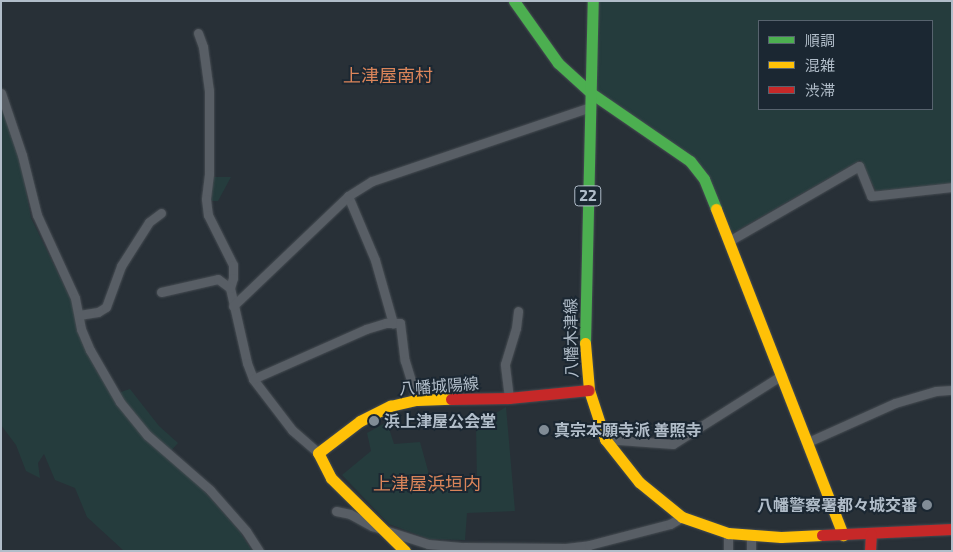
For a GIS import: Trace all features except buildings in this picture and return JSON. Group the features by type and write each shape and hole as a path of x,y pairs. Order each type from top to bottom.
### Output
{"main road":[{"path":"514,1 558,63 591,93 690,161 704,179 843,535"},
{"name":"八幡木津線","path":"593,1 585,354 588,390 605,439 620,462 639,482 682,517 728,532 751,536 843,535 950,527"},
{"name":"八幡城陽線","path":"318,453 360,421 390,406 417,400 509,398 588,390"},
{"path":"318,453 331,478 405,551"},
{"path":"870,534 870,551"}],"street":[{"path":"198,33 204,47 209,91 209,174 206,198 208,215 233,265 233,278 230,288 246,364 253,379 292,430 318,453"},
{"path":"1,93 22,155 37,215 75,298 90,350 120,402 147,435 210,490 246,531 259,551"},
{"path":"234,306 348,196 372,181 590,107"},
{"path":"729,241 859,166 871,196 952,187"},
{"path":"348,196 375,260 394,323"},
{"path":"79,315 98,312 106,307 121,266 149,222 162,213"},
{"path":"161,292 218,279 230,288"},
{"path":"509,398 505,364 516,328 518,311"},
{"path":"253,379 366,329 386,323 394,323 400,324 404,361 417,400"},
{"path":"605,439 673,444 782,375"},
{"path":"808,442 895,403 936,391 952,390"},
{"path":"336,511 350,514 385,530 428,544 464,547 566,548 598,543 670,524 682,517"},
{"path":"728,532 728,551"},
{"path":"751,536 751,551"}],"green space":[{"path":"599,1 952,1 952,183 876,191 860,160 731,234 709,178 596,92"},
{"path":"1,102 18,149 31,218 72,302 77,331 97,372 118,393 130,389 159,426 178,443 168,454 198,484 240,532 252,551 124,551 87,517 75,488 55,480 44,454 38,463 40,478 26,471 16,445 1,425"},
{"path":"213,177 231,177 218,201 210,201"},
{"path":"506,407 515,511 467,513 465,540 429,539 389,524 342,475 371,451 367,433 387,422 394,444 420,442 432,485 477,483 476,425"}],"traffic: fast":[{"path":"514,1 558,63 591,93 690,161 704,179 716,209"},
{"path":"585,343 593,1"}],"traffic: slow":[{"path":"716,209 843,535"},
{"path":"585,343 589,390 605,439 639,482 682,517 728,533 781,537 822,535"},
{"path":"405,551 331,478 318,453 360,421 390,406 417,400 451,399"}],"traffic: jam":[{"path":"451,399 509,398 589,390"},
{"path":"822,535 952,529"},
{"path":"870,551 871,534"}],"place":[{"name":"浜上津屋公会堂","path":"374,421"},
{"name":"真宗本願寺派 善照寺","path":"544,430"},
{"name":"八幡警察署都々城交番","path":"927,505"}],"district":[{"name":"上津屋南村","path":"388,75"},
{"name":"上津屋浜垣内","path":"427,483"}]}
